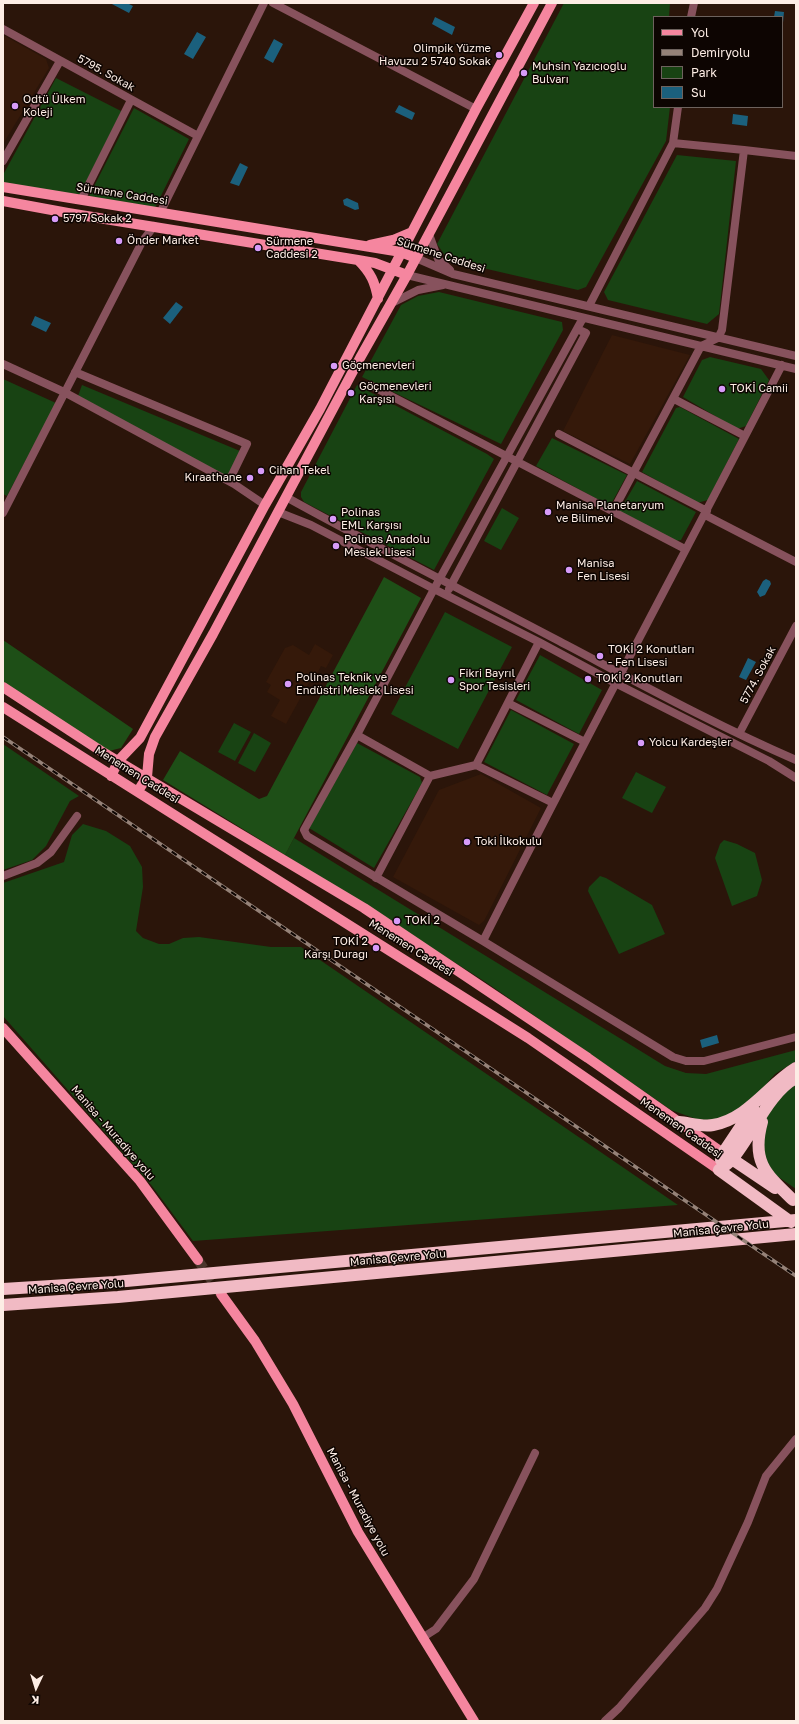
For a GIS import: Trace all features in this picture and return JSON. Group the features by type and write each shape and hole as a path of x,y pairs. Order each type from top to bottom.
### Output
{"highway":[{"path":"679,1122 713,1125 733,1118 747,1110 784,1075 796,1068"},
{"path":"728,1156 764,1113 771,1100 796,1078"},
{"path":"719,1170 728,1156 756,1101"},
{"path":"764,1113 757,1146 761,1165 772,1180 794,1201"},
{"name":"Menemen Caddesi","path":"728,1156 794,1201"},
{"name":"Menemen Caddesi","path":"719,1170 796,1225"},
{"name":"Manisa Çevre Yolu","path":"3,1289 115,1282 796,1220"},
{"name":"Manisa Çevre Yolu","path":"3,1305 118,1297 670,1247 796,1234"}],"main road":[{"path":"111,776 119,760 140,738 265,505 320,409 476,109 534,3"},
{"path":"138,791 147,777 149,754 155,737 407,276 552,3"},
{"name":"Sürmene Caddesi","path":"3,188 401,252 416,258"},
{"path":"3,201 376,263 407,276"},
{"path":"154,226 160,213"},
{"path":"364,247 393,240 412,232"},
{"path":"358,260 367,269 375,284 378,299"},
{"path":"274,490 286,497"},
{"path":"265,505 278,512"},
{"name":"Menemen Caddesi","path":"3,687 101,750 364,908 588,1058 728,1156"},
{"name":"Menemen Caddesi","path":"3,707 528,1038 719,1170"},
{"name":"Manisa - Muradiye yolu","path":"3,1028 140,1181 198,1260"},
{"name":"Manisa - Muradiye yolu","path":"221,1294 255,1341 293,1404 358,1532 474,1721"}],"street":[{"path":"160,213 264,3"},
{"path":"273,3 476,109"},
{"path":"691,16 694,3"},
{"name":"5795. Sokak","path":"3,30 198,136"},
{"path":"3,160 60,61"},
{"path":"81,200 131,100"},
{"path":"589,306 673,143 678,108"},
{"path":"673,143 796,156"},
{"path":"613,512 701,346 718,338 723,327 744,150"},
{"path":"3,513 142,242 154,226"},
{"path":"429,234 438,259 453,274"},
{"name":"Sürmene Caddesi","path":"416,258 453,274 796,356"},
{"path":"407,276 796,368"},
{"path":"390,305 418,290 446,284"},
{"path":"583,318 304,830 307,836 673,1057 686,1061 704,1061 796,1037"},
{"path":"446,595 586,333 577,328"},
{"path":"3,364 64,392 229,481 265,505"},
{"path":"483,941 615,683 706,513 782,365"},
{"path":"75,372 247,444 229,481"},
{"path":"370,385 507,458 686,549"},
{"path":"674,399 746,436"},
{"path":"559,434 634,473 796,562"},
{"path":"286,497 440,580 739,734 796,760"},
{"path":"278,512 311,524 434,590 539,642 615,683 769,761 796,778"},
{"name":"5774. Sokak","path":"739,734 796,626"},
{"path":"476,765 539,642"},
{"path":"508,703 585,742"},
{"path":"357,735 430,776 476,765 553,803"},
{"path":"376,878 430,776"},
{"path":"3,876 37,863 51,852 77,816"},
{"path":"605,1721 619,1708 705,1608 717,1589 748,1522 766,1476 796,1439"},
{"path":"422,1638 436,1629 474,1579 535,1453"}],"shaded area":[{"name":"Odtü Ülkem Koleji","path":"3,35 46,59 49,68 3,144"},
{"path":"612,335 690,355 630,464 563,431"},
{"name":"Polinas Teknik ve Endüstri Meslek Lisesi","path":"315,644 333,655 326,668 321,666 314,680 311,679 286,724 271,716 280,700 267,692 271,685 266,682 285,648 293,645 309,655"},
{"name":"Toki İlkokulu","path":"481,774 541,808 484,921 479,925 393,877 439,790"}],"green space":[{"path":"564,3 670,3 669,16 653,16 653,108 670,108 666,141 586,287 578,290 448,260 437,244"},
{"path":"56,78 123,112 81,195 3,184 3,175"},
{"path":"134,108 189,139 155,208 88,198"},
{"path":"677,155 736,161 719,314 707,324 608,300 604,292"},
{"path":"439,292 562,322 563,330 501,444 362,377 401,305 418,296"},
{"path":"710,357 761,369 769,380 746,426 737,429 683,397 702,360"},
{"path":"3,379 56,403 7,496 3,494"},
{"path":"82,385 240,451 227,477 78,396"},
{"path":"357,385 494,459 434,570 304,502 301,497 301,492"},
{"path":"680,407 739,439 708,500 697,503 642,472 676,408"},
{"path":"552,438 627,475 610,506 536,466"},
{"path":"637,481 696,512 681,540 676,541 619,512"},
{"path":"502,508 519,518 501,550 484,541"},
{"path":"384,577 421,598 285,855 163,780 180,751 259,799 267,796"},
{"name":"Fikri Bayrıl Spor Tesisleri","path":"445,612 512,647 458,749 391,714"},
{"path":"3,640 133,729 121,748 109,751 3,685"},
{"path":"540,655 602,690 579,734 516,700"},
{"path":"511,710 574,744 547,795 484,762"},
{"path":"234,723 251,732 235,761 218,752"},
{"path":"254,733 271,743 255,772 238,763"},
{"path":"357,743 420,777 422,783 374,868 309,828"},
{"path":"3,744 79,796 70,801 46,846 32,860 3,870"},
{"path":"636,772 666,787 652,813 622,798"},
{"path":"83,824 106,831 130,846 142,867 143,887 136,931 143,938 159,944 169,944 183,938 199,937 271,947 301,947 678,1205 193,1241 152,1186 3,1016 3,883 64,862 72,835"},
{"path":"294,838 665,1066 686,1073 706,1074 796,1050 796,1061 775,1074 749,1104 723,1119 699,1120 671,1110 484,981 285,855"},
{"path":"724,840 737,844 755,853 762,880 757,896 732,906 715,858 720,844"},
{"path":"600,876 652,905 665,934 619,954 588,891 589,887"},
{"path":"796,1078 796,1189 761,1165 764,1113"}],"water":[{"path":"110,3 127,3 133,6 129,13"},
{"path":"775,11 784,12 783,22 783,16 774,16"},
{"path":"435,17 455,27 452,35 432,24"},
{"path":"197,32 206,37 193,59 184,54"},
{"path":"274,39 283,44 273,63 264,58"},
{"path":"399,105 415,113 412,120 395,112"},
{"path":"733,114 748,116 747,126 732,124"},
{"path":"240,163 248,167 239,186 230,183"},
{"path":"347,198 358,203 359,209 355,210 344,205 343,200"},
{"path":"176,302 183,307 170,324 163,318"},
{"path":"35,316 51,323 46,332 31,325"},
{"path":"766,579 770,581 771,584 765,595 760,597 757,592 763,581"},
{"path":"748,658 756,662 746,680 739,677"},
{"path":"717,1035 719,1043 702,1048 700,1040"}],"tunnel":[{"path":"198,1260 220,1293"}],"railway":[{"path":"3,737 796,1276"}],"place":[{"name":"Olimpik Yüzme Havuzu 2 5740 Sokak","path":"499,55"},
{"name":"Muhsin Yazıcıoğlu Bulvarı","path":"524,73"},
{"name":"Odtü Ülkem Koleji","path":"15,106"},
{"name":"5797 Sokak 2","path":"55,219"},
{"name":"Önder Market","path":"119,241"},
{"name":"Sürmene Caddesi 2","path":"258,248"},
{"name":"Göçmenevleri","path":"334,366"},
{"name":"TOKİ Camii","path":"722,389"},
{"name":"Göçmenevleri Karşısı","path":"351,393"},
{"name":"Cihan Tekel","path":"261,471"},
{"name":"Kıraathane","path":"250,478"},
{"name":"Manisa Planetaryum ve Bilimevi","path":"548,512"},
{"name":"Polinas EML Karşısı","path":"333,519"},
{"name":"Polinas Anadolu Meslek Lisesi","path":"336,546"},
{"name":"Manisa Fen Lisesi","path":"569,570"},
{"name":"TOKİ 2 Konutları - Fen Lisesi","path":"600,656"},
{"name":"TOKİ 2 Konutları","path":"588,679"},
{"name":"Fikri Bayrıl Spor Tesisleri","path":"451,680"},
{"name":"Polinas Teknik ve Endüstri Meslek Lisesi","path":"288,684"},
{"name":"Yolcu Kardeşler","path":"641,743"},
{"name":"Toki İlkokulu","path":"467,842"},
{"name":"TOKİ 2","path":"397,921"},
{"name":"TOKİ 2 Karşı Durağı","path":"376,948"}]}
